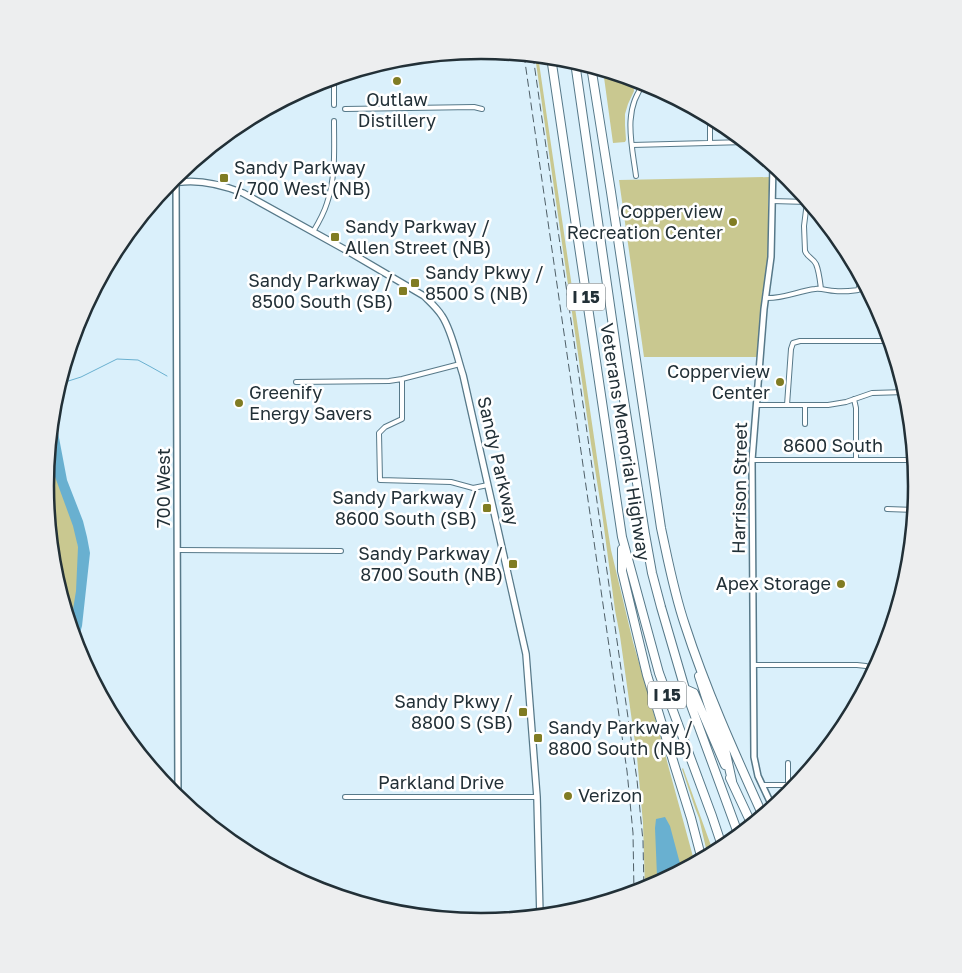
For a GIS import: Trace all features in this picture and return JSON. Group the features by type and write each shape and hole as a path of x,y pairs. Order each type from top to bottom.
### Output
{"highway":[{"name":"Veterans Memorial Highway","path":"552,65 622,537 659,673 720,840"},
{"name":"Veterans Memorial Highway","path":"576,70 616,349 652,573 685,689 736,829"},
{"path":"592,74 661,528 678,604 716,708 760,810"},
{"path":"622,537 622,571 634,624 647,676 700,854"},
{"path":"678,604 679,617 714,722 725,749 732,782"},
{"path":"685,689 694,693 749,819"}],"main road":[{"name":"Sandy Parkway","path":"183,180 225,186 243,193 424,296 443,317 451,335 463,375 526,654 537,797 540,910"}],"street":[{"path":"334,86 334,105"},
{"path":"636,176 630,131 631,111 640,90"},
{"path":"345,109 474,107 482,109"},
{"path":"314,232 328,203 332,182 334,121"},
{"path":"710,126 710,143"},
{"path":"632,145 733,142"},
{"name":"Harrison Street","path":"770,801 755,767 754,757 752,460 765,298 772,257 772,174"},
{"name":"700 West","path":"174,189 178,550 178,788"},
{"path":"772,202 799,202"},
{"path":"807,210 804,226 805,251 806,255 816,264 821,289"},
{"path":"765,298 778,298 812,289 847,292 858,290 859,288"},
{"path":"787,405 793,343 800,341 883,342"},
{"path":"296,382 374,382 402,379 460,364"},
{"path":"402,379 402,419 385,427 379,433 380,480 451,482 473,488 488,485"},
{"path":"756,405 838,404 880,392 898,392"},
{"path":"854,399 856,408 856,460"},
{"path":"805,405 805,424"},
{"name":"8600 South","path":"752,460 907,460"},
{"path":"887,509 907,510"},
{"path":"178,550 341,551"},
{"path":"753,665 857,665 868,667"},
{"path":"788,763 788,783"},
{"path":"762,785 787,785"},
{"name":"Parkland Drive","path":"345,797 537,797"}],"shaded area":[{"path":"536,63 539,63 611,550 633,642 693,858 645,881 643,823 637,757"},
{"path":"604,78 634,88 634,91 625,114 626,140 625,142 613,143"},
{"path":"770,177 768,206 769,255 762,296 757,357 644,357 619,180"},
{"path":"55,462 74,516 80,561 74,616 57,542 54,486"},
{"path":"682,769 711,846 706,850 699,818"}],"water":[{"path":"57,429 67,480 83,521 90,553 80,634 73,612 76,591 78,547 73,526 54,475"},
{"path":"665,817 670,826 680,865 657,876 655,828 656,819"}],"waterway":[{"path":"67,382 81,377 117,359 138,360 167,376"}],"railway":[{"path":"525,62 627,771 633,833 634,885"},
{"path":"534,63 637,780 643,841 644,881"}],"place":[{"name":"Outlaw Distillery","path":"397,81"},
{"name":"Sandy Parkway / 700 West (NB)","path":"224,178"},
{"name":"Copperview Recreation Center","path":"733,222"},
{"name":"Sandy Parkway / Allen Street (NB)","path":"335,237"},
{"name":"Sandy Pkwy / 8500 S (NB)","path":"415,283"},
{"name":"Sandy Parkway / 8500 South (SB)","path":"403,291"},
{"name":"Copperview Center","path":"780,382"},
{"name":"Greenify Energy Savers","path":"239,403"},
{"name":"Sandy Parkway / 8600 South (SB)","path":"487,508"},
{"name":"Sandy Parkway / 8700 South (NB)","path":"513,564"},
{"name":"Apex Storage","path":"841,584"},
{"name":"Sandy Pkwy / 8800 S (SB)","path":"523,712"},
{"name":"Sandy Parkway / 8800 South (NB)","path":"538,738"},
{"name":"Verizon","path":"568,796"}]}
